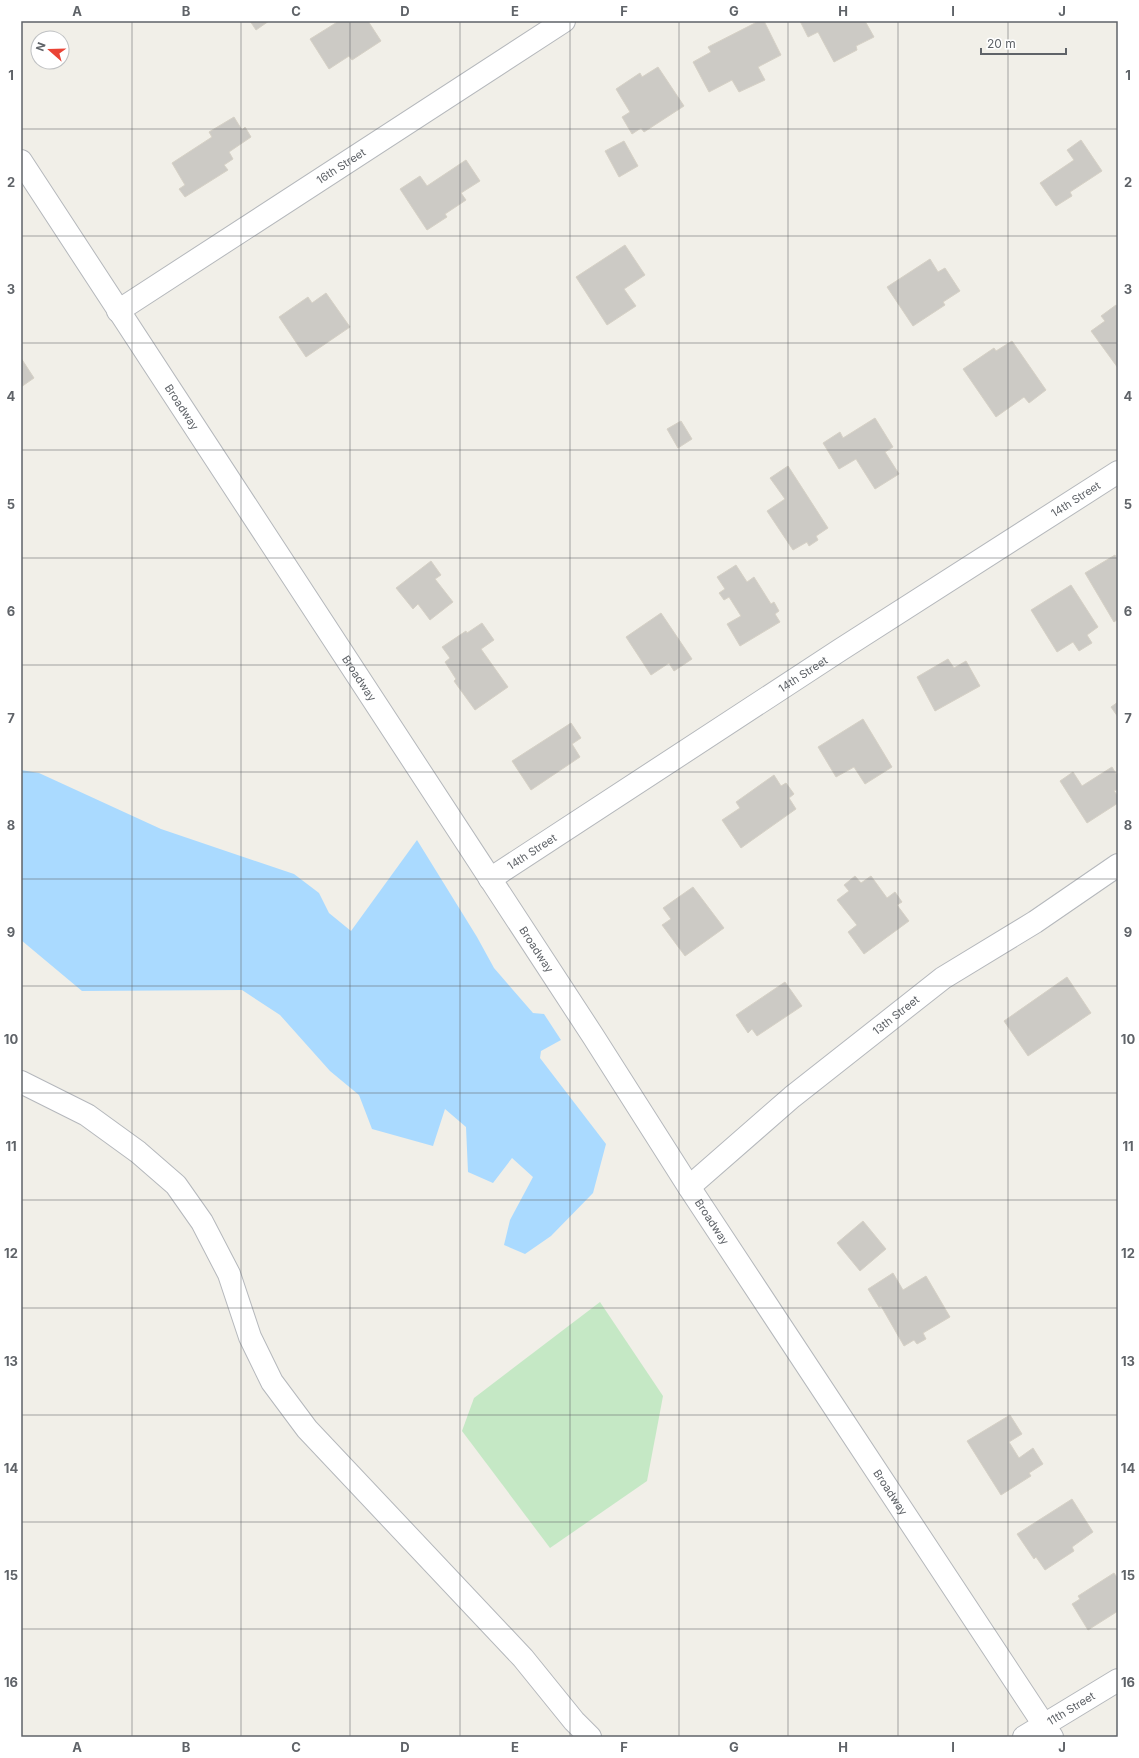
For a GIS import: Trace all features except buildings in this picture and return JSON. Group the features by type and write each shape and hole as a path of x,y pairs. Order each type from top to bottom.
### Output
{"street":[{"name":"16th Street","path":"118,311 564,21"},
{"name":"Broadway","path":"21,161 490,879 689,1187 1047,1731"},
{"name":"14th Street","path":"490,879 840,650 1118,472"},
{"name":"13th Street","path":"689,1187 792,1097 944,978 1035,922 1118,865"},
{"path":"21,1082 87,1115 138,1152 176,1186 202,1222 226,1268 250,1337 272,1382 289,1406 307,1429 523,1658 574,1721 590,1737"},
{"name":"11th Street","path":"1024,1737 1047,1731 1118,1680"}],"green space":[{"path":"600,1302 663,1396 647,1481 550,1548 462,1431 474,1398"}],"water":[{"path":"21,770 39,773 161,829 294,874 319,893 329,913 351,931 417,840 477,937 494,968 533,1013 544,1014 561,1040 541,1051 540,1058 606,1144 593,1193 551,1236 525,1254 504,1245 510,1220 533,1177 512,1158 493,1183 468,1172 466,1127 445,1109 433,1146 372,1129 359,1095 330,1071 280,1015 242,990 82,991 21,940"}]}
